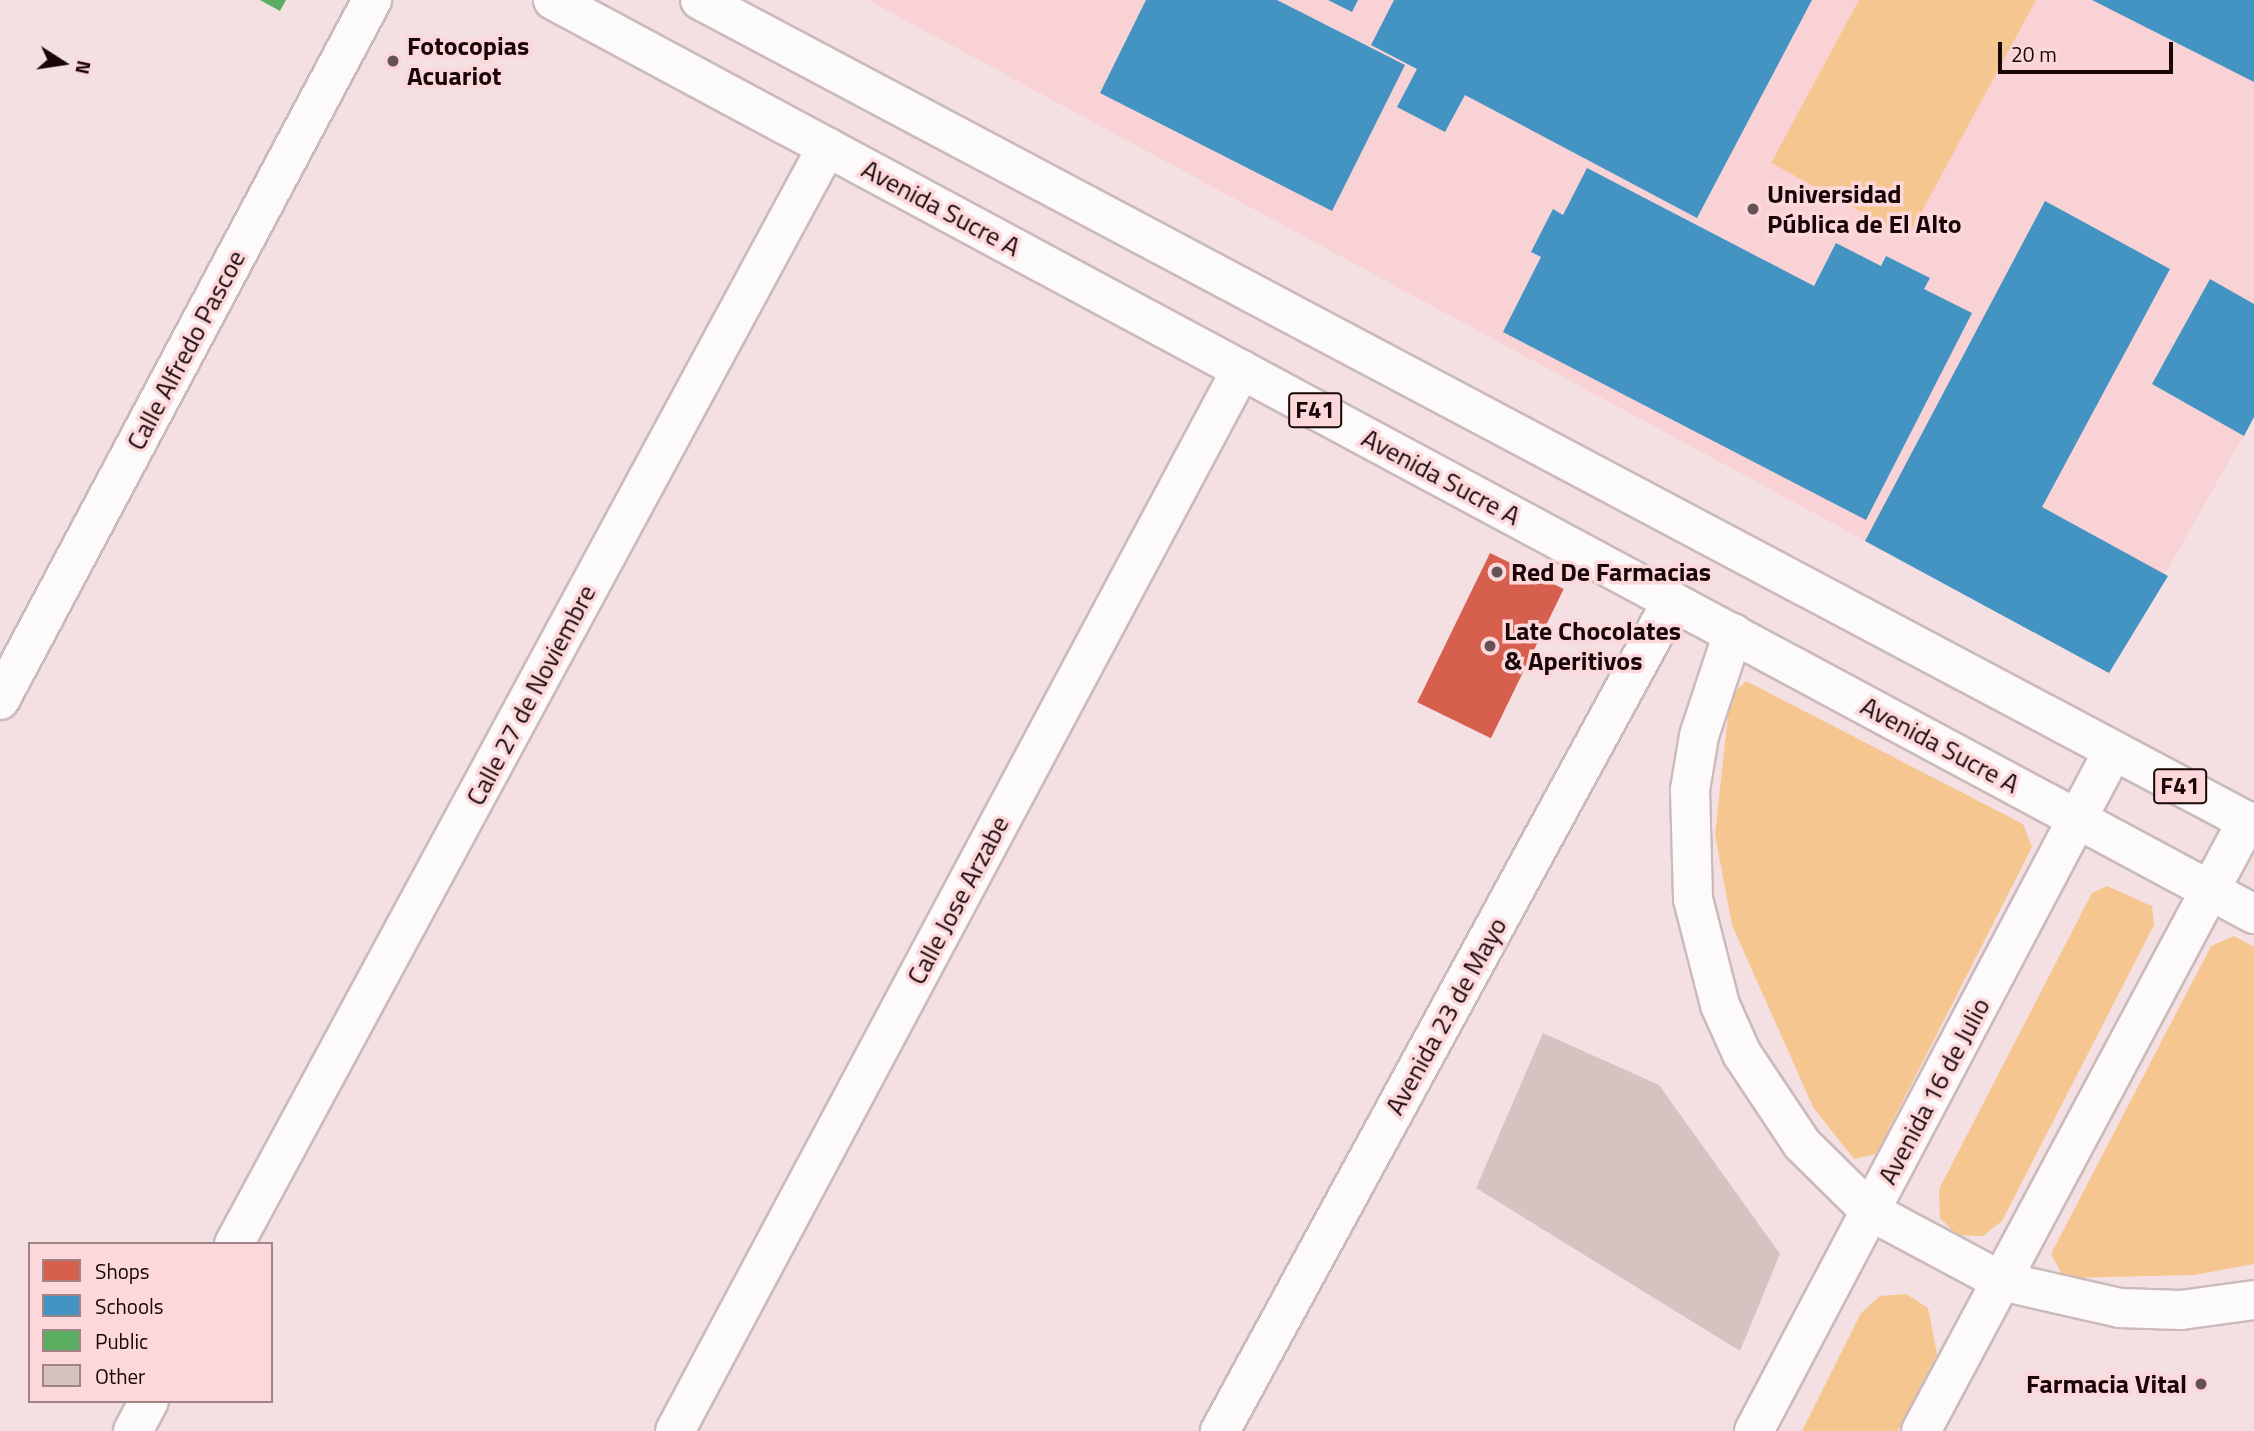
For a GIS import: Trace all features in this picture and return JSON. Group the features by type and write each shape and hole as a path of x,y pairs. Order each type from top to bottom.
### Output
{"street":[{"name":"Calle Alfredo Pascoe","path":"0,699 372,0"},
{"name":"Avenida Sucre A","path":"553,0 2254,914"},
{"name":"F41","path":"700,0 2250,823"},
{"name":"Calle 27 de Noviembre","path":"235,1242 827,147"},
{"name":"Calle Jose Arzabe","path":"675,1431 1241,370"},
{"name":"Avenida 23 de Mayo","path":"1220,1431 1672,601"},
{"path":"1733,633 1713,684 1690,790 1691,872 1703,952 1726,1017 1770,1101 1802,1144 1870,1211 2001,1281 2120,1308 2181,1310 2254,1300"},
{"name":"Avenida 16 de Julio","path":"1754,1431 2113,751"},
{"path":"1921,1431 2209,890 2250,823"},
{"path":"133,1431 148,1403"}],"shaded area":[{"name":"Universidad Pública de El Alto","path":"868,0 2254,0 2254,417 2109,673"},
{"path":"1859,0 2036,0 1908,237 1771,163"},
{"path":"1746,681 2023,824 2032,847 1876,1154 1854,1159 1813,1107 1732,925 1715,835 1730,697"},
{"path":"2107,886 2152,906 2154,925 2002,1221 1983,1236 1957,1235 1940,1218 1939,1189 2092,893"},
{"path":"2234,936 2254,947 2254,1264 2194,1275 2064,1278 2051,1254 2211,946"},
{"path":"1906,1294 1928,1308 1937,1354 1898,1431 1802,1431 1861,1313 1880,1296"}],"building: Shops":[{"name":"Late Chocolates & Aperitivos","path":"1490,553 1564,589 1491,738 1417,702"}],"building: Schools":[{"path":"1146,0 1277,0 1405,65 1332,211 1100,93"},
{"path":"1328,0 1358,0 1352,12"},
{"path":"1394,0 1812,0 1697,218 1465,95 1445,132 1397,107 1417,69 1371,45"},
{"path":"2092,0 2254,0 2254,82"},
{"path":"1587,168 1814,286 1836,243 1881,266 1886,256 1930,278 1924,289 1972,313 1866,520 1503,332 1541,257 1531,252 1553,209 1563,215"},
{"path":"2045,201 2170,269 2042,507 2168,576 2109,673 1865,541"},
{"path":"2210,279 2254,304 2254,417 2244,436 2152,384"}],"building: Public":[{"path":"260,0 286,0 280,11"}],"building: Other":[{"path":"1543,1033 1659,1085 1780,1254 1740,1351 1476,1188"}],"place":[{"name":"Fotocopias Acuariot","path":"393,61"},
{"name":"Universidad Pública de El Alto","path":"1753,209"},
{"name":"Red De Farmacias","path":"1497,572"},
{"name":"Late Chocolates & Aperitivos","path":"1490,646"},
{"name":"Farmacia Vital","path":"2201,1384"}]}
